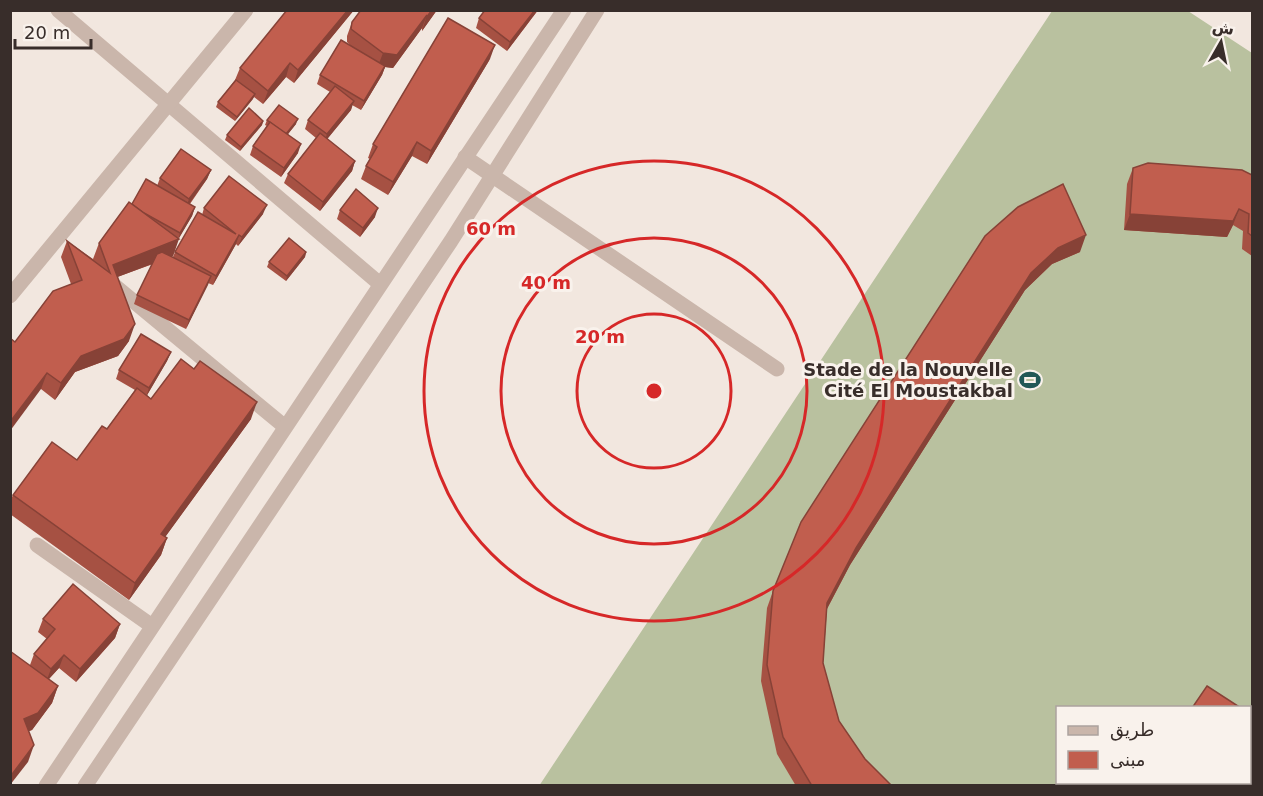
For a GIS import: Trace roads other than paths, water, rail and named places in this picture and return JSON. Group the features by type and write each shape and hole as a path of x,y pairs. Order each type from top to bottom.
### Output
{"street":[{"path":"58,10 168,106 380,284"},
{"path":"10,296 62,242 246,10"},
{"path":"46,786 284,426 564,10"},
{"path":"85,786 493,175 597,10"},
{"path":"465,157 777,369"},
{"path":"94,269 284,426"},
{"path":"37,545 152,626"}],"place":[{"name":"Stade de la Nouvelle Cité El Moustakbal","path":"1030,380"}]}
